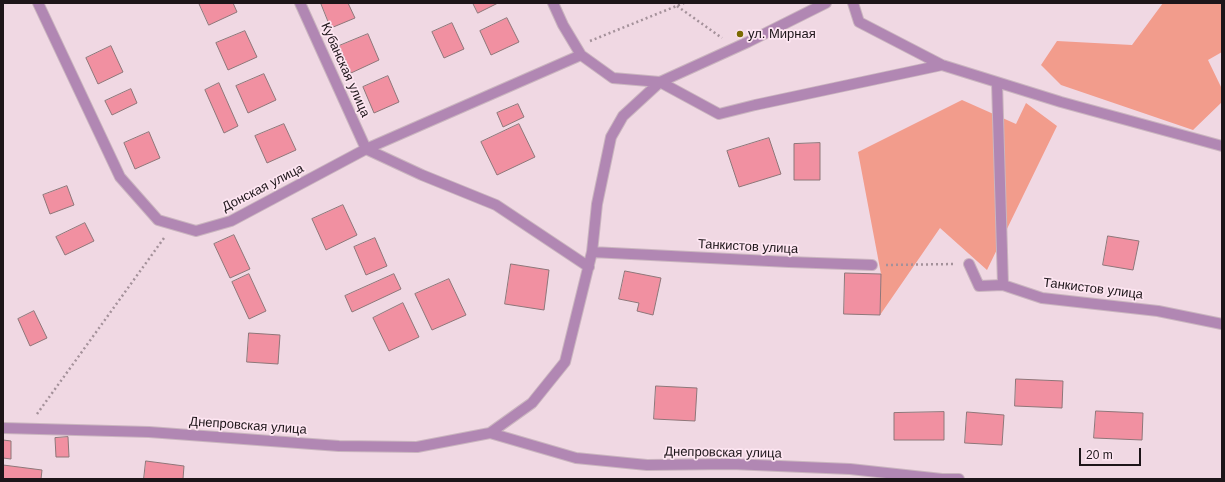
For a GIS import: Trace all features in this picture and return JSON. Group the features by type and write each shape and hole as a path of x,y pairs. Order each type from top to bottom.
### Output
{"street":[{"name":"Донская улица","path":"38,3 120,177 158,220 196,231 231,221 366,149 579,51"},
{"name":"Кубанская улица","path":"300,3 366,149"},
{"path":"553,3 563,25 579,51 613,78 660,82 720,114 755,105 942,65"},
{"path":"592,252 597,204 611,136 622,116 660,82 736,47 825,3"},
{"path":"853,3 859,22 942,65 1061,102 1222,146"},
{"path":"997,83 1003,285"},
{"path":"366,149 422,175 496,205 589,267"},
{"name":"Танкистов улица","path":"592,252 872,265"},
{"name":"Днепровская улица","path":"3,428 149,432 347,446 417,447 490,433 532,403 566,362 592,252"},
{"name":"Танкистов улица","path":"969,264 979,286 1003,285 1042,298 1158,311 1222,324"},
{"name":"Днепровская улица","path":"490,433 576,458 647,465 731,464 850,469 942,479 959,479"}],"path":[{"path":"579,51 684,3"},
{"path":"676,6 736,47"},
{"path":"23,428 41,410 174,224"},
{"path":"872,265 969,264"}],"shaded area":[{"path":"1163,3 1222,3 1222,52 1208,60 1222,89 1222,102 1193,130 1061,85 1041,65 1057,41 1132,45"},
{"path":"962,100 1016,124 1026,103 1057,126 987,270 940,228 880,315 881,274 858,152"}],"building":[{"path":"199,3 233,3 237,12 209,25"},
{"path":"321,3 348,3 355,18 331,28"},
{"path":"473,3 498,3 478,13"},
{"path":"507,18 519,42 491,55 480,31"},
{"path":"452,23 464,49 444,58 432,32"},
{"path":"245,31 257,57 228,70 216,43"},
{"path":"368,34 379,60 351,73 339,46"},
{"path":"111,46 123,72 98,84 86,58"},
{"path":"264,74 276,100 248,113 236,86"},
{"path":"388,76 399,102 374,113 363,87"},
{"path":"219,83 238,126 224,133 205,90"},
{"path":"131,89 137,103 112,115 105,101"},
{"path":"518,104 524,117 503,127 497,113"},
{"path":"284,124 296,150 267,163 255,136"},
{"path":"519,124 535,157 497,175 481,142"},
{"path":"149,132 160,158 135,169 124,143"},
{"path":"769,138 781,174 739,187 727,151"},
{"path":"820,143 820,180 794,180 794,144"},
{"path":"67,186 74,205 50,214 43,195"},
{"path":"343,205 357,235 326,250 312,219"},
{"path":"85,223 94,241 65,255 56,237"},
{"path":"234,235 250,269 230,278 214,244"},
{"path":"1108,236 1139,241 1133,270 1103,265"},
{"path":"375,238 387,266 366,275 354,247"},
{"path":"511,264 549,270 544,310 505,304"},
{"path":"625,271 661,278 653,315 637,311 639,303 619,299"},
{"path":"845,273 881,274 880,315 844,314"},
{"path":"249,274 266,311 249,319 232,282"},
{"path":"394,274 401,289 352,312 345,296"},
{"path":"449,279 466,315 432,330 415,294"},
{"path":"403,303 419,337 389,351 373,318"},
{"path":"34,311 47,338 30,346 18,319"},
{"path":"249,333 280,335 278,364 247,362"},
{"path":"1016,379 1063,381 1062,408 1015,406"},
{"path":"656,386 697,388 695,421 654,419"},
{"path":"1096,411 1143,413 1142,440 1094,438"},
{"path":"944,412 944,440 894,440 894,413"},
{"path":"967,412 1004,415 1002,445 965,443"},
{"path":"68,437 69,457 56,457 55,438"},
{"path":"3,440 11,441 11,459 3,458"},
{"path":"146,461 184,466 183,479 144,479"},
{"path":"3,465 42,470 41,479 3,479"}],"place":[{"name":"ул. Мирная","path":"740,34"}]}
